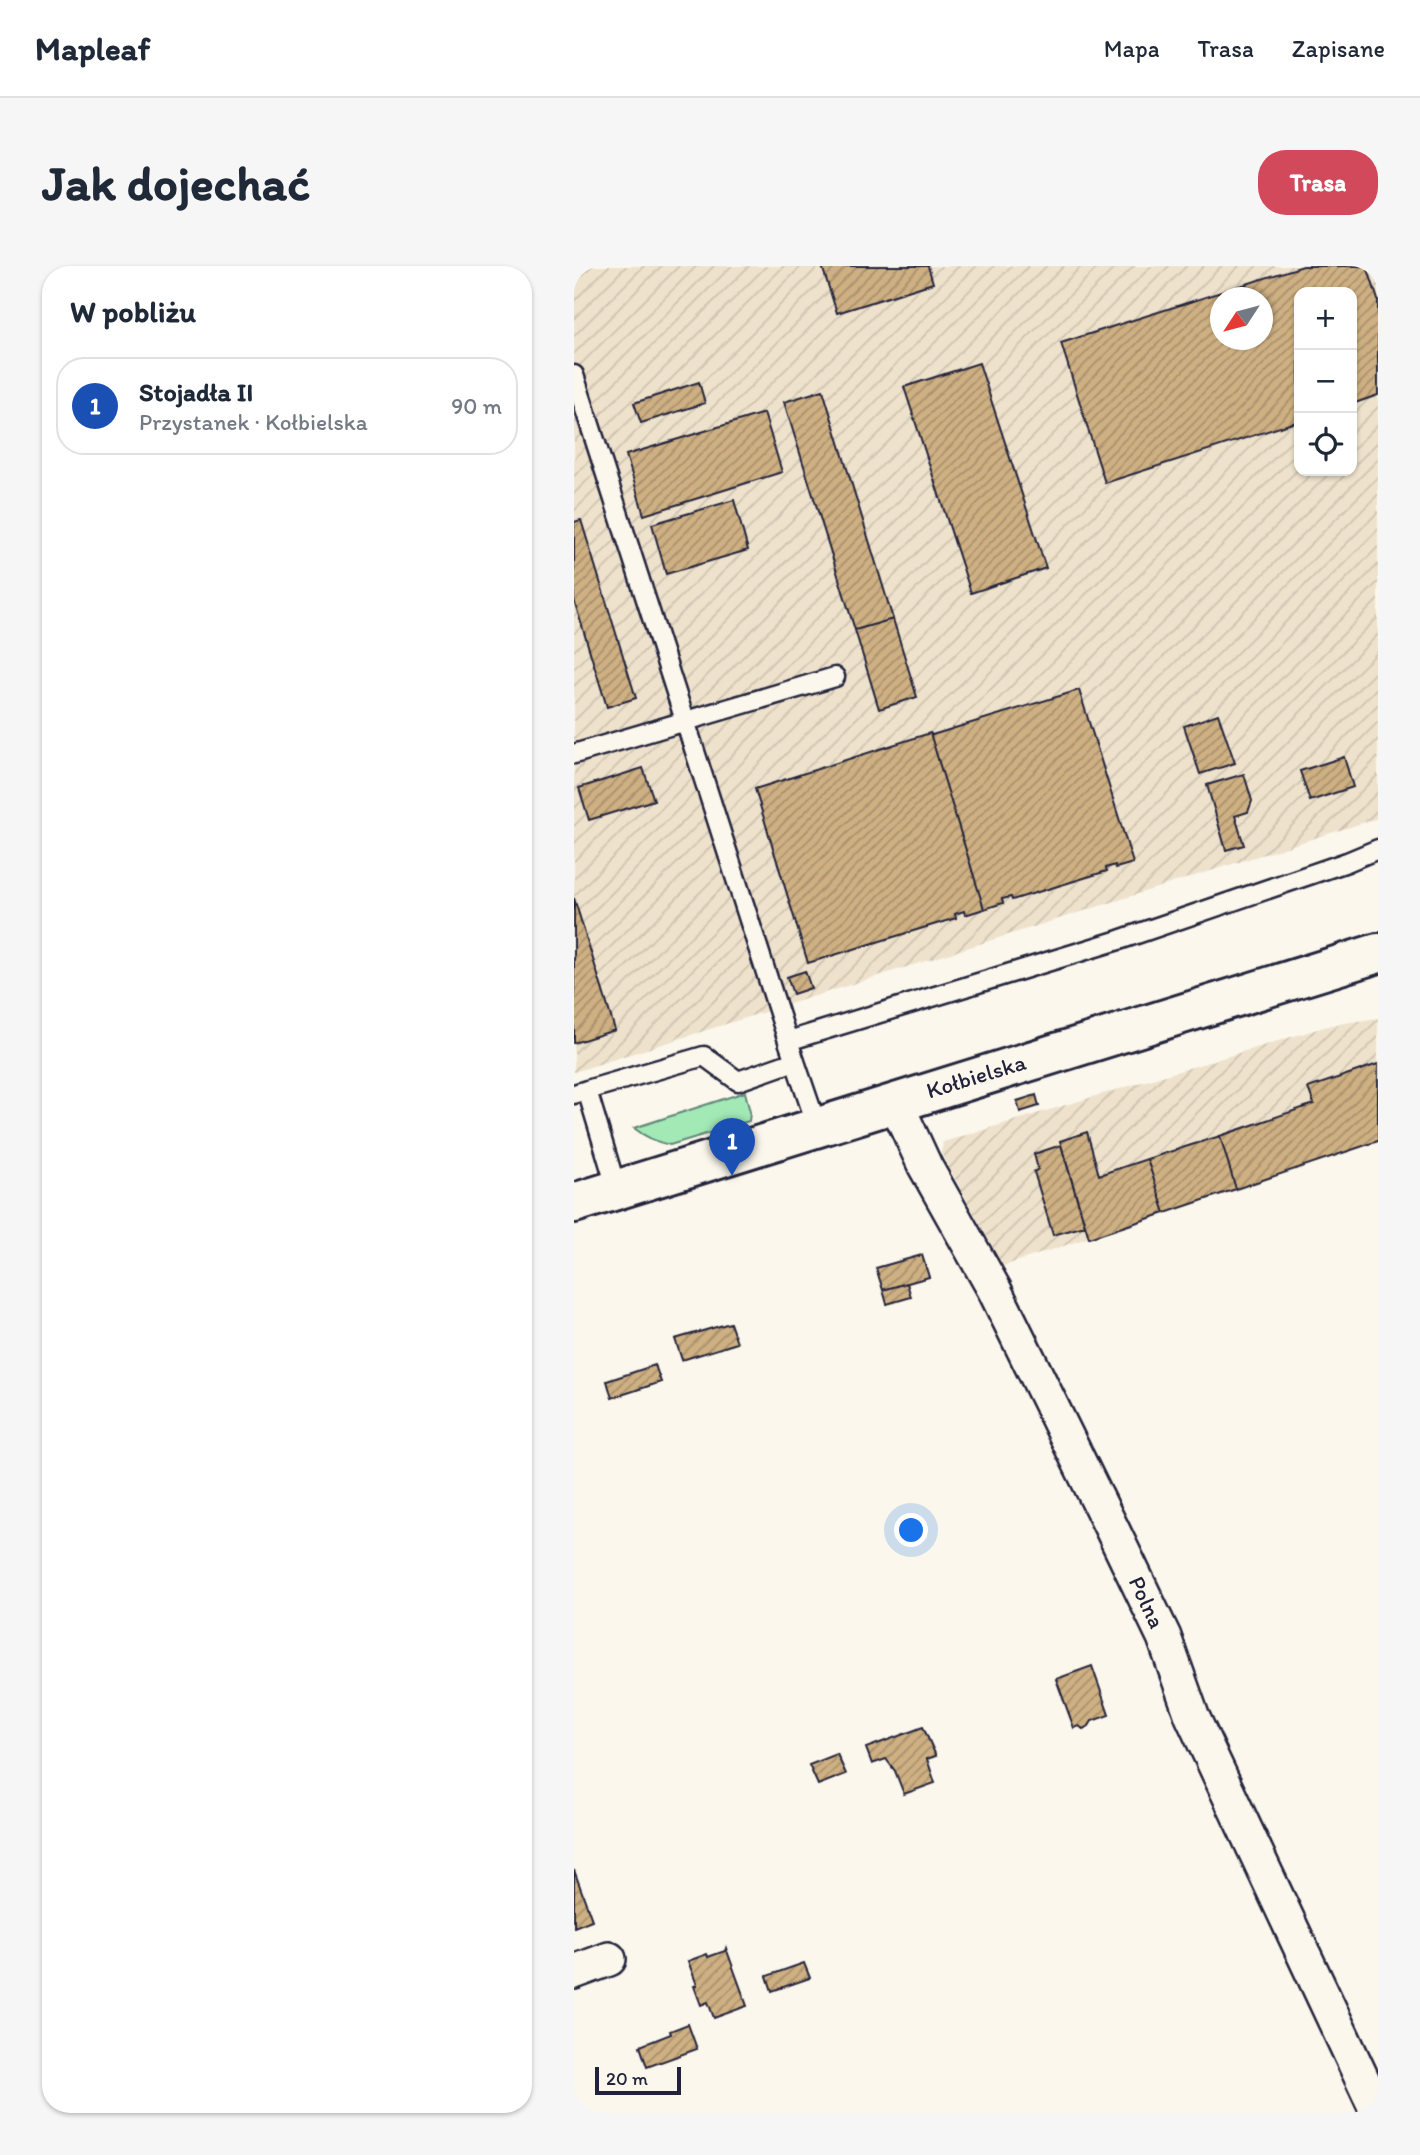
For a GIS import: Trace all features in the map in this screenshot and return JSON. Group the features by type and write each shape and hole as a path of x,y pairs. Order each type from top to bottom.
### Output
{"street":[{"name":"Kołbielska","path":"574,1203 1378,953"},
{"name":"Polna","path":"895,1101 925,1166 994,1289 1164,1637 1192,1716 1378,2113"},
{"path":"574,1972 609,1959"}],"lane":[{"path":"574,375 817,1126"},
{"path":"574,754 835,677"},
{"path":"788,1041 1131,936 1378,849"},
{"path":"617,1190 580,1092 704,1056 738,1081 795,1061"}],"shaded area":[{"path":"574,266 1378,266 1378,818 574,1072"},
{"path":"1378,1018 1378,1142 1003,1266 941,1153 943,1142 1331,1025"}],"green space":[{"path":"745,1092 750,1112 749,1121 670,1145 650,1139 634,1128"}],"building":[{"path":"822,266 928,266 933,283 837,313"},
{"path":"1303,266 1367,266 1378,300 1378,395 1357,402 1357,287 1294,287 1294,423 1105,483 1061,343 1210,296 1210,350 1273,350 1273,287 1237,287"},
{"path":"979,363 1046,568 971,593 904,387"},
{"path":"699,382 705,403 641,423 634,403"},
{"path":"823,390 893,619 855,630 784,402"},
{"path":"764,413 782,472 644,515 626,455"},
{"path":"734,500 748,550 666,574 652,524"},
{"path":"581,520 636,698 607,707 574,600 574,522"},
{"path":"893,619 917,697 879,709 855,630"},
{"path":"1079,690 1133,863 1116,868 1115,865 1106,868 1107,871 1012,900 1011,897 1002,899 1003,903 984,909 930,733 932,735"},
{"path":"1218,714 1235,763 1200,774 1184,726"},
{"path":"930,733 984,909 965,915 964,911 955,914 956,918 808,963 755,789"},
{"path":"1344,757 1353,787 1310,801 1300,771"},
{"path":"643,768 654,800 589,820 579,788"},
{"path":"1244,774 1252,801 1248,812 1235,816 1244,845 1226,850 1207,785"},
{"path":"574,898 615,1030 574,1043"},
{"path":"805,971 811,988 793,994 787,977"},
{"path":"1378,1064 1378,1141 1236,1189 1220,1136 1314,1104 1308,1088"},
{"path":"1036,1095 1039,1106 1020,1112 1017,1101"},
{"path":"1087,1132 1099,1175 1147,1159 1165,1213 1089,1238 1060,1141"},
{"path":"1220,1136 1236,1189 1165,1213 1147,1159"},
{"path":"1061,1145 1085,1226 1053,1235 1034,1172 1038,1169 1034,1154"},
{"path":"922,1255 929,1277 883,1290 876,1268"},
{"path":"907,1283 911,1297 887,1304 883,1290"},
{"path":"730,1323 737,1343 682,1360 675,1339"},
{"path":"655,1365 661,1382 612,1398 607,1381"},
{"path":"1092,1666 1109,1715 1092,1721 1083,1729 1079,1726 1074,1728 1056,1679"},
{"path":"923,1727 936,1756 927,1759 935,1783 904,1794 895,1771 886,1759 872,1764 866,1748"},
{"path":"837,1754 846,1774 818,1785 809,1765"},
{"path":"574,1870 592,1920 574,1927"},
{"path":"726,1948 747,2006 714,2018 708,2002 701,2005 688,1961 707,1954 708,1957 725,1951"},
{"path":"804,1963 810,1978 772,1991 767,1976"},
{"path":"688,2024 697,2049 647,2067 640,2046"}],"place":[{"name":"Stojadła II","path":"732,1176"}]}
